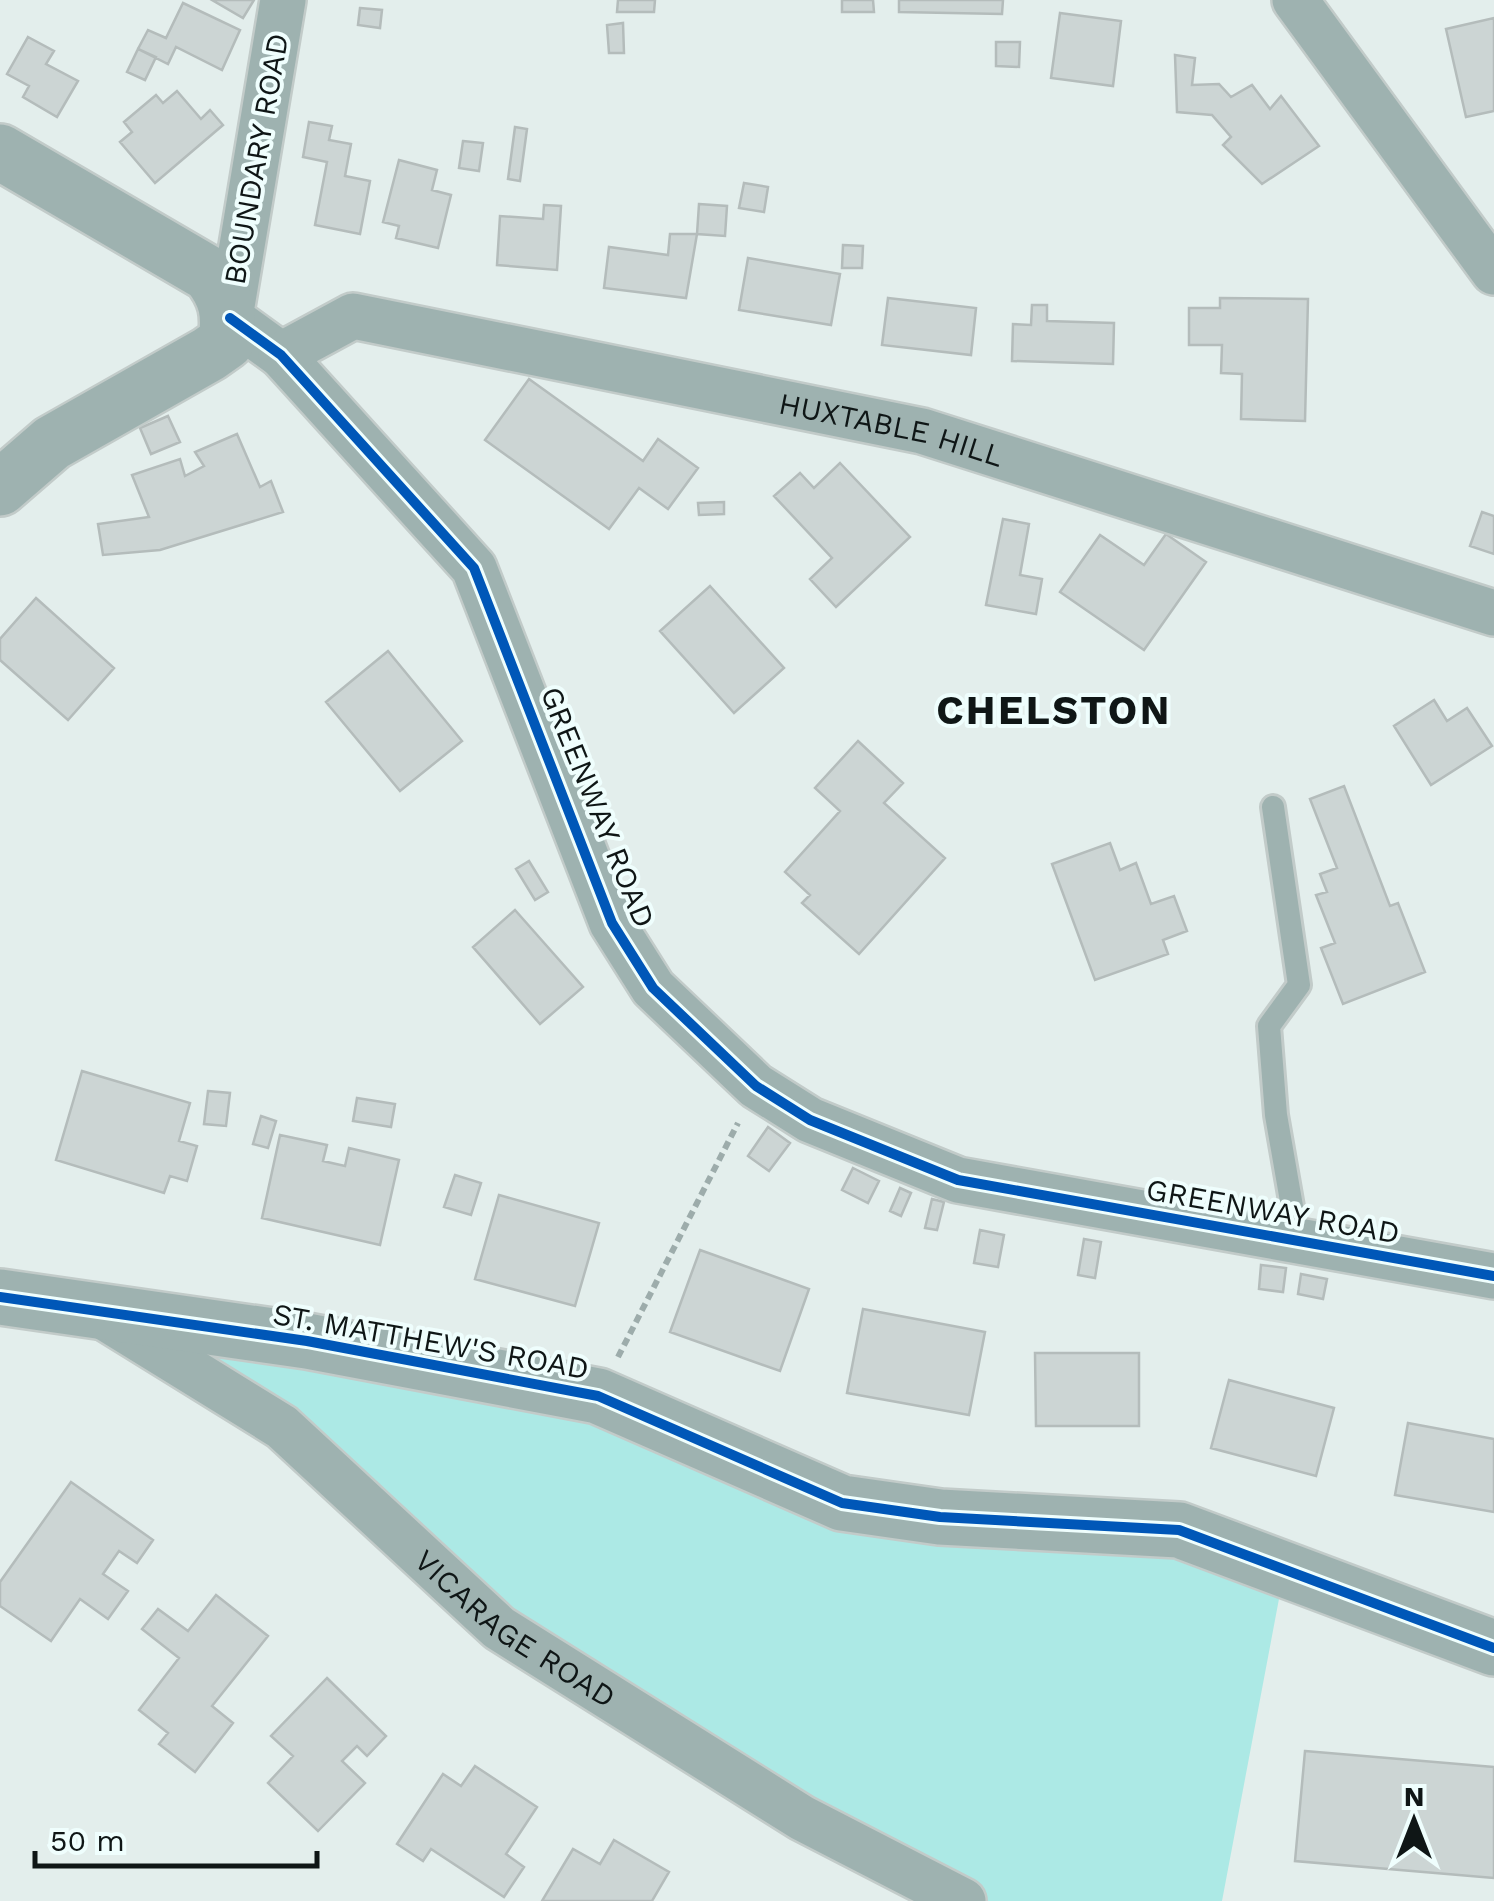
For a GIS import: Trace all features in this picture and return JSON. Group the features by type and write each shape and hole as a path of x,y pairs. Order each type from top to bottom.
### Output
{"street":[{"name":"BOUNDARY ROAD","path":"230,318 283,0"},
{"path":"1306,2 1494,272"},
{"path":"0,152 209,274 222,290 230,318 226,342 52,443 0,488"},
{"name":"HUXTABLE HILL","path":"282,356 353,316 922,430 1494,613"},
{"name":"GREENWAY ROAD","path":"230,318 282,356 474,568 612,924 653,988 756,1086 810,1120 958,1180 1494,1276"},
{"name":"ST. MATTHEW'S ROAD","path":"0,1297 99,1314 307,1340 598,1396 842,1503 940,1516 1178,1530 1483,1643"},
{"name":"VICARAGE ROAD","path":"99,1314 282,1427 500,1628 802,1818 963,1901"}],"lane":[{"path":"1272,807 1299,986 1269,1026 1276,1115 1298,1241"}],"path":[{"path":"598,1396 756,1086"}],"shaded area":[{"path":"99,1314 423,1362 842,1503 1285,1567 1222,1901 963,1901 637,1712 282,1427"}],"building":[{"path":"212,0 254,0 243,18"},
{"path":"618,0 655,0 654,12 617,12"},
{"path":"842,0 873,0 874,12 842,12"},
{"path":"899,0 1003,0 1002,14 899,12"},
{"path":"183,3 240,30 222,70 176,47 168,64 138,49 148,30 166,38"},
{"path":"360,8 382,10 380,28 358,25"},
{"path":"1060,13 1121,21 1113,86 1051,78"},
{"path":"1494,18 1494,111 1466,117 1446,29"},
{"path":"623,23 624,53 609,53 607,25"},
{"path":"28,37 54,51 46,64 78,81 57,117 23,97 29,86 7,74"},
{"path":"996,42 1020,42 1019,67 996,66"},
{"path":"138,49 156,57 145,80 127,72"},
{"path":"1175,55 1195,58 1192,85 1219,84 1231,97 1252,85 1270,109 1281,96 1319,146 1262,184 1223,145 1231,137 1212,115 1177,112"},
{"path":"177,91 201,119 210,110 223,125 155,183 120,142 132,132 124,122 156,95 163,103"},
{"path":"309,122 332,126 329,140 351,144 345,176 370,181 360,234 315,225 327,162 303,157"},
{"path":"515,127 527,129 520,181 508,179"},
{"path":"463,141 483,143 479,171 459,168"},
{"path":"399,160 437,170 432,190 451,195 438,248 396,238 399,226 383,222"},
{"path":"744,183 768,187 764,212 739,208"},
{"path":"699,204 727,206 725,236 697,234"},
{"path":"544,205 561,206 557,270 497,265 500,216 543,219"},
{"path":"670,234 697,234 686,298 604,288 609,247 668,255"},
{"path":"843,245 863,246 862,268 842,268"},
{"path":"748,258 840,274 831,325 739,310"},
{"path":"888,298 976,308 971,355 882,345"},
{"path":"1220,298 1308,299 1305,421 1241,419 1242,374 1221,373 1222,345 1189,345 1189,308 1220,308"},
{"path":"1032,305 1047,305 1047,321 1114,323 1113,364 1012,361 1013,324 1031,325"},
{"path":"529,379 643,461 658,439 698,468 668,509 639,488 609,529 485,440"},
{"path":"168,416 180,442 151,454 140,428"},
{"path":"237,434 260,487 271,481 283,512 160,550 103,555 98,524 149,517 132,475 180,459 185,476 204,466 195,452"},
{"path":"840,463 910,537 836,607 810,579 832,558 774,496 800,473 814,488"},
{"path":"724,502 724,514 699,515 698,503"},
{"path":"1482,512 1494,516 1494,554 1470,546"},
{"path":"1003,519 1029,524 1020,575 1042,579 1036,614 986,605"},
{"path":"1166,534 1206,562 1144,650 1060,592 1100,535 1144,565"},
{"path":"710,586 784,668 734,713 660,631"},
{"path":"36,598 114,668 68,720 0,660 0,639"},
{"path":"388,651 462,741 400,791 326,702"},
{"path":"1434,700 1447,721 1467,708 1492,746 1431,785 1394,726"},
{"path":"858,741 903,783 884,803 945,858 859,954 802,903 810,895 785,872 840,811 815,788"},
{"path":"1344,786 1390,906 1398,903 1425,972 1343,1004 1321,948 1335,943 1316,895 1327,892 1320,874 1337,868 1310,799"},
{"path":"1110,843 1120,870 1136,863 1151,904 1174,896 1187,931 1163,940 1168,954 1095,980 1052,864"},
{"path":"529,861 548,892 535,900 516,869"},
{"path":"515,910 583,987 540,1024 473,947"},
{"path":"82,1071 190,1103 179,1141 197,1146 187,1181 170,1176 164,1193 56,1160"},
{"path":"208,1091 230,1093 226,1126 204,1124"},
{"path":"357,1098 395,1104 391,1127 353,1121"},
{"path":"261,1116 276,1121 268,1148 253,1144"},
{"path":"768,1127 790,1143 769,1171 748,1156"},
{"path":"280,1135 327,1145 323,1161 345,1166 349,1148 399,1160 380,1245 262,1218"},
{"path":"853,1168 879,1181 868,1203 842,1190"},
{"path":"455,1175 481,1183 471,1215 444,1207"},
{"path":"900,1188 911,1193 901,1216 890,1211"},
{"path":"499,1195 599,1223 575,1306 475,1279"},
{"path":"932,1199 944,1202 937,1230 925,1228"},
{"path":"980,1230 1004,1235 998,1267 974,1263"},
{"path":"1084,1239 1101,1242 1095,1278 1078,1275"},
{"path":"700,1250 809,1289 780,1371 670,1332"},
{"path":"1261,1265 1286,1268 1283,1292 1259,1289"},
{"path":"1301,1274 1327,1279 1323,1299 1298,1294"},
{"path":"863,1309 985,1332 969,1415 847,1393"},
{"path":"1035,1353 1139,1353 1139,1426 1036,1426"},
{"path":"1229,1380 1334,1408 1316,1476 1211,1448"},
{"path":"1408,1423 1494,1439 1494,1512 1395,1495"},
{"path":"71,1482 153,1540 137,1563 119,1551 103,1574 128,1591 108,1619 80,1599 51,1641 0,1606 0,1582"},
{"path":"216,1595 268,1636 212,1706 233,1723 195,1772 159,1744 168,1733 139,1710 179,1658 142,1629 158,1609 188,1631"},
{"path":"327,1678 386,1736 367,1756 357,1746 342,1761 365,1783 318,1831 268,1783 293,1756 271,1736"},
{"path":"1305,1751 1494,1767 1494,1878 1295,1861"},
{"path":"475,1766 537,1807 506,1854 524,1867 504,1897 431,1849 423,1861 397,1844 443,1774 461,1786"},
{"path":"614,1840 669,1872 652,1901 542,1901 573,1849 600,1864"}],"cycle path":[{"path":"230,318 281,355 474,568 612,923 653,988 756,1086 810,1120 958,1180 1494,1276"},
{"path":"0,1297 307,1341 598,1396 842,1503 940,1517 1179,1530 1494,1648"}],"district":[{"name":"CHELSTON","path":"1054,710"}]}
